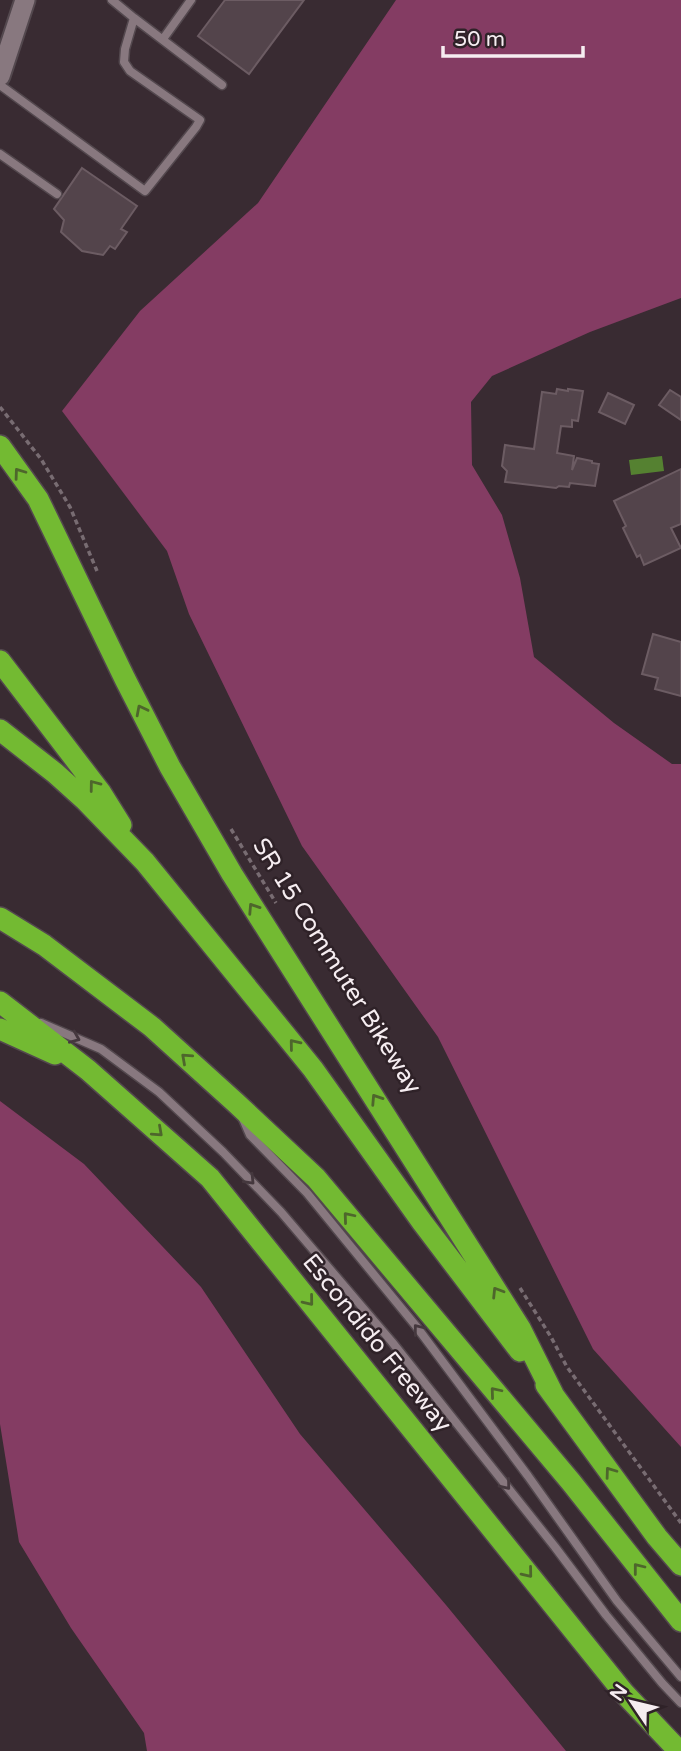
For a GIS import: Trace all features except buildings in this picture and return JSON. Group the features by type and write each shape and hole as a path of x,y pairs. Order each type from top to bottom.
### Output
{"highway":[{"path":"0,446 38,499 164,756 232,874 520,1328 553,1394"},
{"path":"0,661 101,793 145,862"},
{"path":"0,730 85,800 145,862 313,1069 422,1222 553,1394 657,1537 681,1565"},
{"path":"0,918 44,945 152,1027 316,1178 571,1482 681,1621"},
{"name":"Escondido Freeway","path":"6,1006 89,1070 210,1178 624,1693 679,1751"},
{"path":"0,1029 89,1070"}],"street":[{"path":"0,76 25,0"}],"lane":[{"path":"112,0 222,85"},
{"path":"163,39 191,0"},
{"path":"0,85 145,191 200,120 130,71 124,62 134,18"},
{"path":"0,154 57,194"},
{"path":"6,1006 102,1049 159,1092 223,1152 281,1212 392,1342 606,1615 681,1703"},
{"path":"236,1102 250,1135 307,1193 416,1326 617,1601 681,1677"}],"path":[{"path":"0,407 41,459 70,507 97,573"},
{"name":"SR 15 Commuter Bikeway","path":"229,826 278,906"},
{"path":"515,1281 551,1336 567,1367 681,1523"}],"shaded area":[{"path":"396,0 681,0 681,298 590,332 492,376 471,402 472,465 502,515 520,578 534,657 614,723 672,764 681,764 681,1447 593,1349 438,1037 302,846 189,614 167,551 62,411 140,311 258,203"},
{"path":"662,456 664,471 631,475 629,460"},
{"path":"0,1101 84,1164 201,1287 300,1434 566,1751 147,1751 144,1733 71,1628 19,1542 0,1424"}]}
